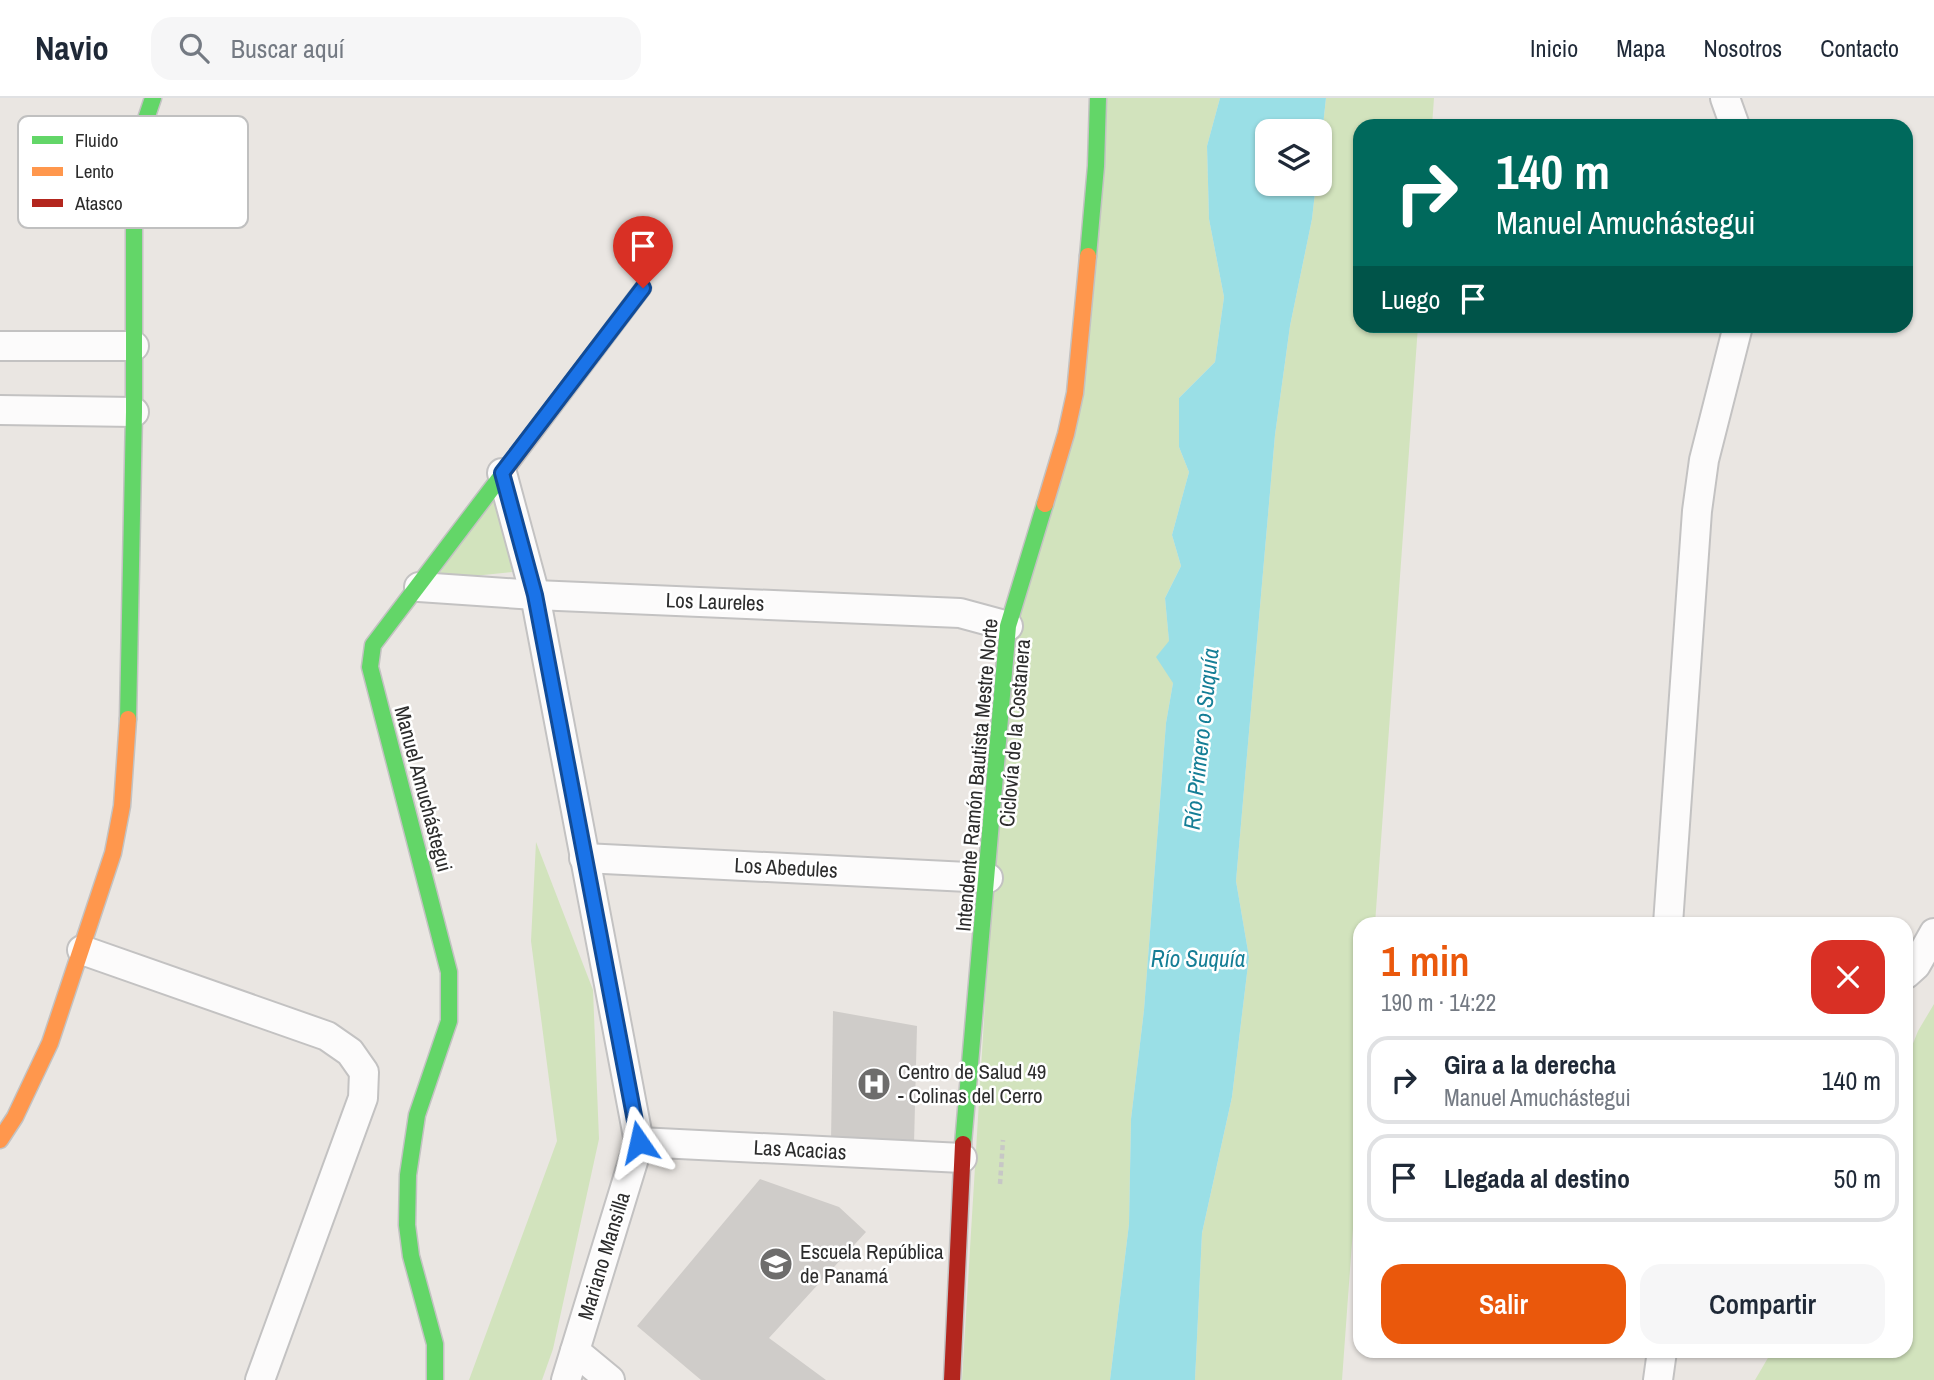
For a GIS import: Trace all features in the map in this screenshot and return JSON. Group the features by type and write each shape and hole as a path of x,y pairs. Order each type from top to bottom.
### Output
{"street":[{"path":"147,116 153,98"},
{"name":"Intendente Ramón Bautista Mestre Norte","path":"952,1380 962,1158 1009,626 1066,434 1075,393 1096,166 1098,98"},
{"path":"1725,98 1732,119"},
{"path":"0,1140 15,1117 50,1042 113,853 122,806 127,748 134,412 134,228"},
{"name":"Manuel Amuchástegui","path":"435,1380 435,1343 411,1256 407,1224 408,1175 417,1115 449,1021 449,972 370,667 373,645 643,288"},
{"path":"1668,917 1696,511 1704,460 1736,333"},
{"path":"0,346 134,346"},
{"path":"0,410 134,412"},
{"name":"Mariano Mansilla","path":"502,473 535,595 639,1142 566,1380"},
{"name":"Los Laureles","path":"419,587 535,595 960,613 1009,626"},
{"name":"Los Abedules","path":"584,858 988,878"},
{"path":"1913,968 1934,933"},
{"path":"82,950 327,1036 350,1052 364,1072 363,1098 260,1380"},
{"name":"Las Acacias","path":"639,1142 962,1158"},
{"path":"576,1351 610,1380"},
{"path":"1658,1380 1661,1358"}],"path":[{"path":"1000,1185 1003,1130"}],"green space":[{"path":"1097,98 1220,98 1207,146 1209,219 1224,297 1215,362 1179,398 1179,447 1189,472 1172,535 1181,566 1165,598 1173,683 1166,723 1144,1010 1131,1119 1129,1224 1110,1380 962,1380 1008,626 1066,434"},
{"path":"1326,98 1434,98 1432,119 1353,119 1353,333 1417,333 1376,917 1353,917 1353,1228 1342,1380 1195,1380 1202,1233 1232,1097 1249,957 1236,881 1275,435 1290,326 1315,196 1332,196 1332,119 1324,119"},
{"path":"498,489 512,572 435,580"},
{"path":"536,842 593,990 599,1139 553,1349 542,1380 469,1380 557,1141 531,941"},
{"path":"1934,1004 1934,1380 1755,1380 1768,1358 1913,1358 1913,1044"}],"water":[{"name":"Río Suquía","path":"1220,98 1326,98 1324,119 1255,119 1255,196 1315,196 1290,326 1275,435 1236,881 1249,957 1232,1097 1202,1233 1195,1380 1110,1380 1129,1224 1131,1119 1144,1010 1166,723 1173,683 1156,657 1169,641 1165,598 1181,566 1172,535 1189,472 1179,447 1179,398 1215,362 1224,297 1209,219 1207,146"}],"building":[{"name":"Centro de Salud 49 - Colinas del Cerro","path":"833,1011 917,1026 914,1144 831,1142"},
{"path":"760,1179 839,1207 866,1232 769,1338 826,1380 701,1380 637,1326"}],"traffic: fast":[{"path":"147,116 153,98"},
{"path":"1088,256 1096,166 1098,98"},
{"path":"128,719 134,412 134,228"},
{"path":"435,1380 435,1344 411,1256 407,1225 408,1175 417,1115 449,1021 449,972 370,667 373,645 505,471"},
{"path":"963,1144 1008,626 1045,504"}],"traffic: slow":[{"path":"1045,504 1075,393 1088,256"},
{"path":"505,471 643,288"},
{"path":"0,1140 15,1117 50,1043 113,853 122,806 128,719"}],"traffic: jam":[{"path":"952,1380 963,1144"}],"place":[{"name":"Centro de Salud 49 - Colinas del Cerro","path":"874,1084"},
{"name":"Escuela República de Panamá","path":"776,1264"}],"route":[{"path":"639,1142 535,595 502,473 643,288"}],"water label":[{"name":"Río Primero o Suquía","path":"1201,739"}]}
